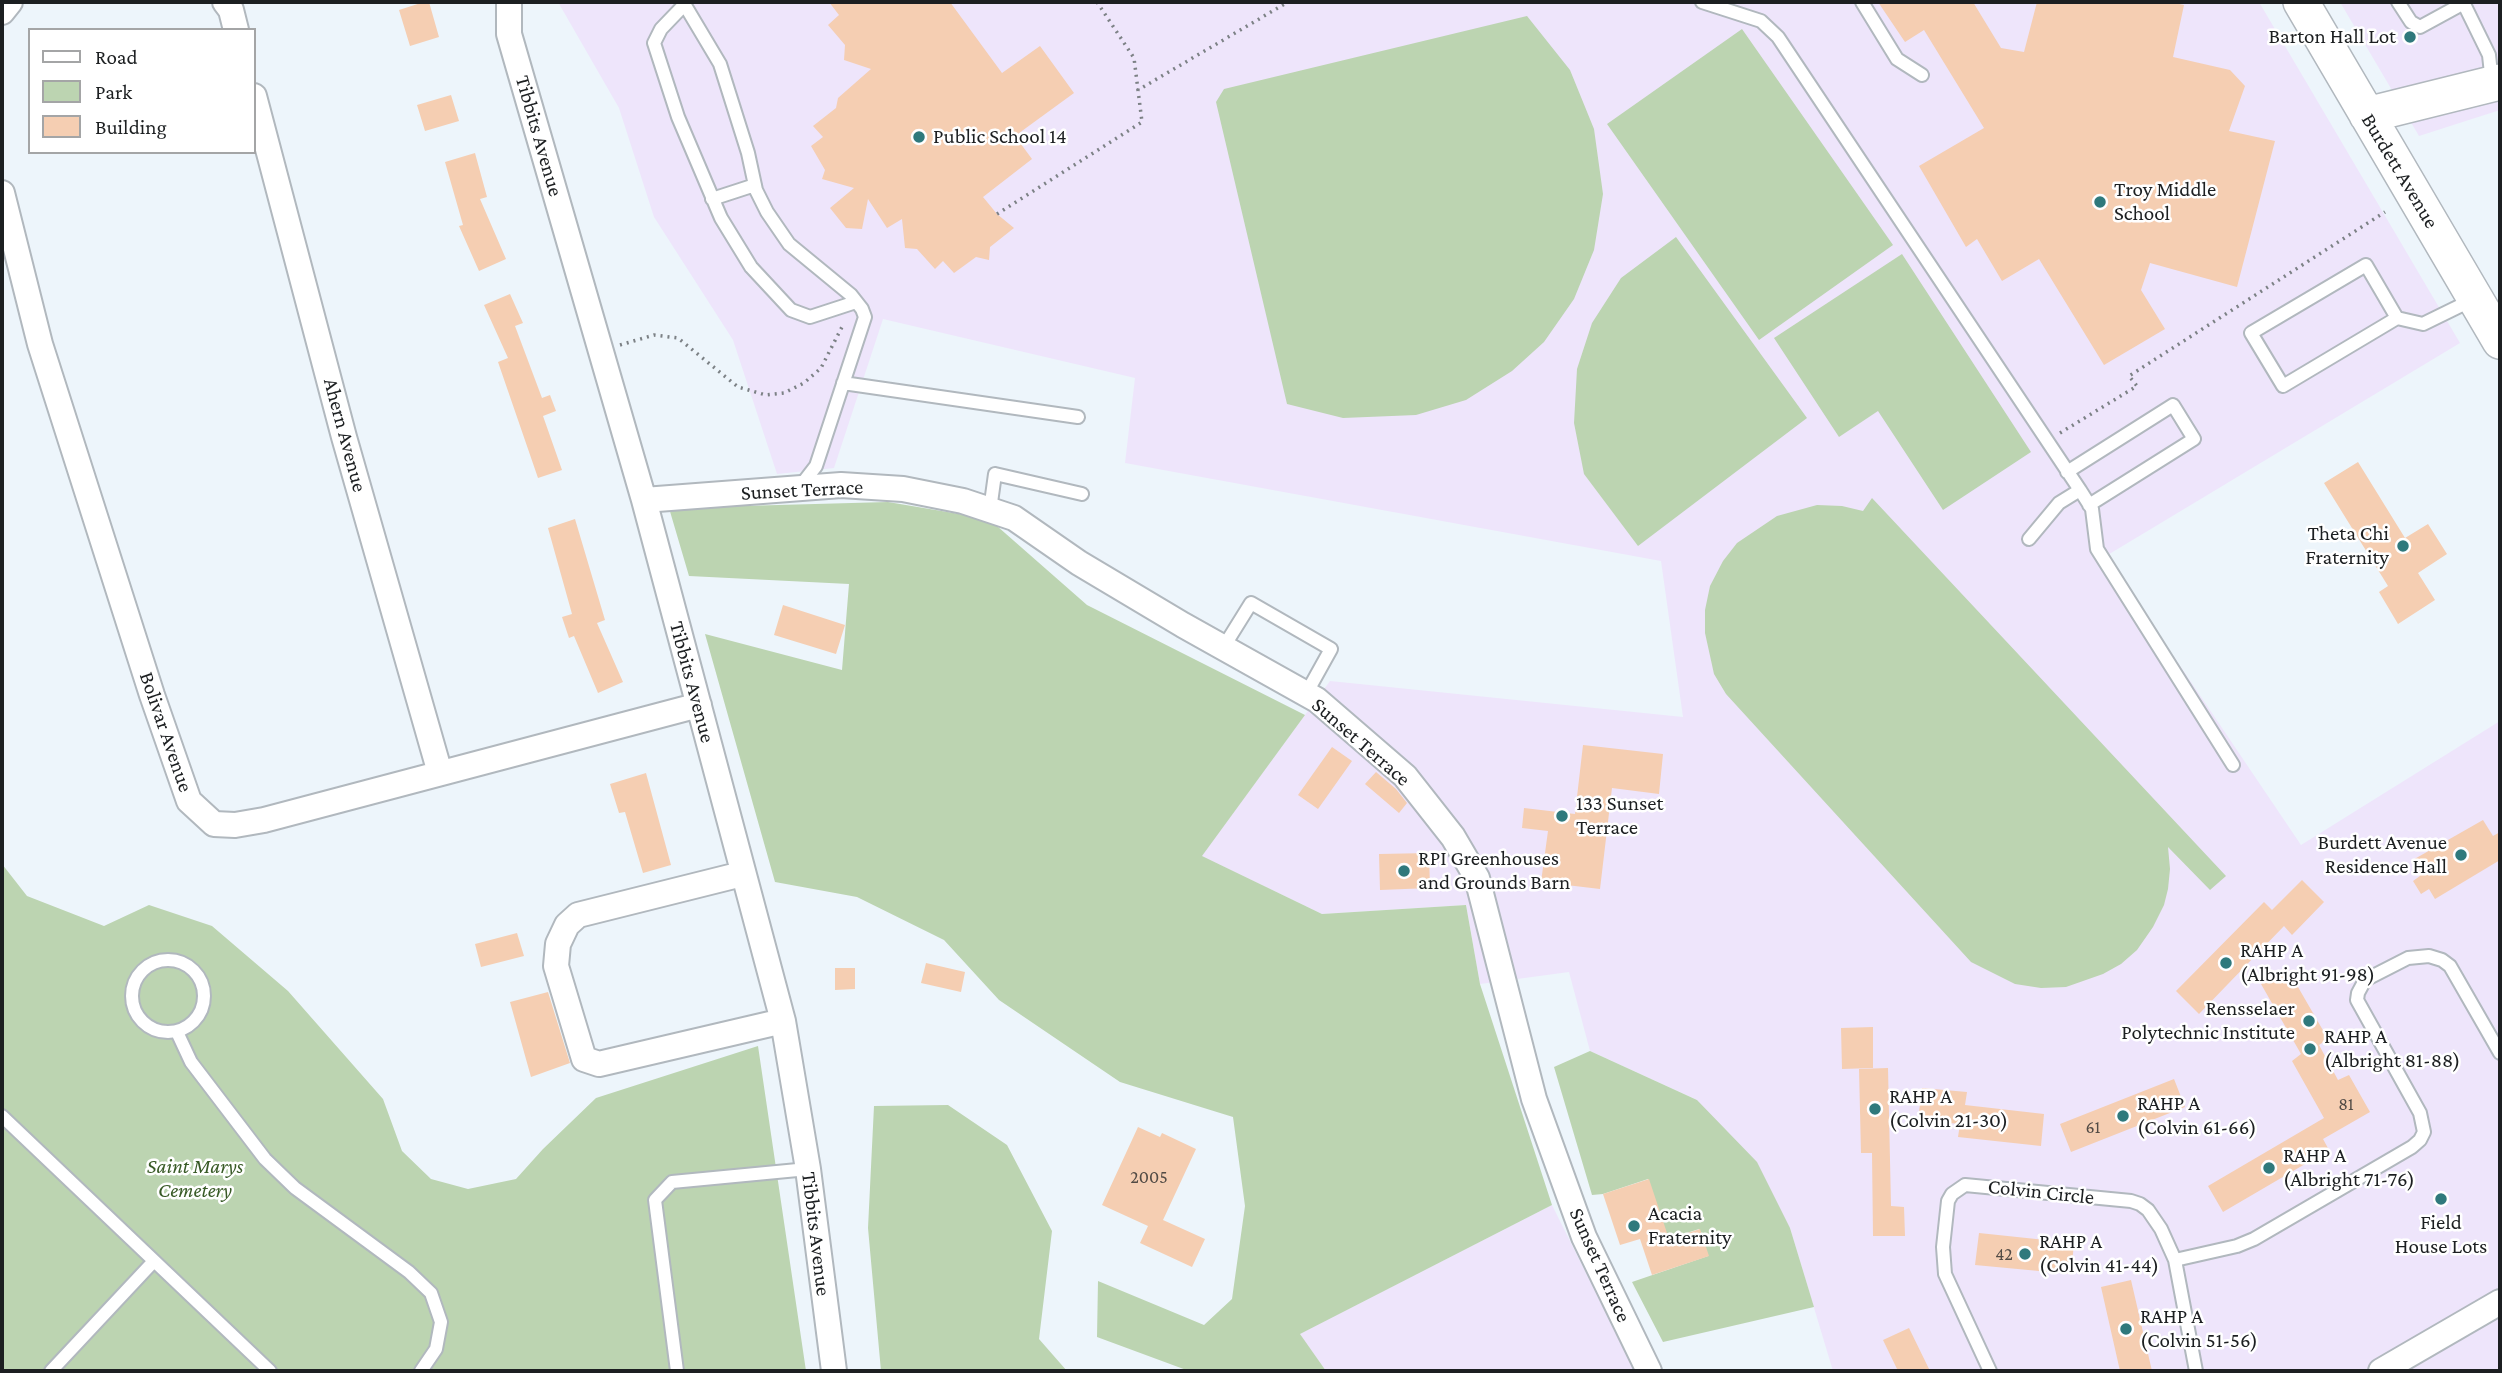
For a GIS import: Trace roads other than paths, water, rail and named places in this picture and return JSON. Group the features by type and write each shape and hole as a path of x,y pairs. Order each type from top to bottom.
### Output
{"street":[{"path":"2,12 10,2"},
{"path":"225,2 231,10 236,28"},
{"name":"Tibbits Avenue","path":"509,2 509,34 644,500 783,1021 808,1169 834,1371"},
{"name":"Burdett Avenue","path":"2301,2 2500,341"},
{"path":"2367,115 2496,83"},
{"name":"Ahern Avenue","path":"256,104 344,437 440,774"},
{"name":"Bolivar Avenue","path":"2,192 40,344 152,695 190,801 214,824 235,825 264,820 699,705"},
{"name":"Sunset Terrace","path":"644,500 841,485 903,489 963,501 1014,518 1079,563 1317,700 1405,776 1453,837 1477,878 1534,1099 1584,1237 1649,1371"},
{"path":"742,874 578,915 567,925 558,944 556,966 584,1059 599,1064 783,1021"},
{"path":"2381,1371 2500,1302"}],"lane":[{"path":"1702,2 1761,21 1778,37 2092,509 2097,549 2233,765"},
{"path":"1862,2 1898,59 1922,75"},
{"path":"2398,2 2411,22 2420,27 2463,2 2489,55 2496,83"},
{"path":"799,488 816,466 865,317 856,302 789,244 767,212 755,185 748,153 720,64 684,3 661,29 654,43 678,117 721,218 751,267 791,310 810,317 856,302"},
{"path":"712,199 755,185"},
{"path":"2398,318 2366,265 2251,333 2283,386 2398,318 2423,324 2475,298"},
{"path":"843,383 1078,416"},
{"path":"2067,472 2173,405 2194,439 2089,505"},
{"path":"990,510 995,474 1082,494"},
{"path":"2029,539 2059,503 2080,490"},
{"path":"1223,648 1251,603 1331,649 1306,694"},
{"path":"2175,1260 2237,1246 2254,1239 2413,1147 2420,1140 2424,1132 2420,1113 2357,1000 2365,980 2408,958 2429,956 2442,960 2450,966 2500,1054"},
{"path":"174,960 187,965 198,975 204,988 200,1015 190,1026 177,1032 163,1033 149,1028 139,1018 133,1005 132,991 137,978 146,967 160,961 174,960"},
{"path":"177,1032 191,1062 265,1159 295,1188 409,1272 431,1293 441,1322 436,1349 421,1371"},
{"path":"2,1116 270,1371"},
{"path":"677,1371 654,1200 672,1182 808,1169"},
{"name":"Colvin Circle","path":"1990,1371 1945,1274 1942,1247 1948,1200 1965,1185 2140,1203 2161,1228 2175,1260 2196,1371"},
{"path":"51,1371 155,1261"}],"place":[{"name":"Barton Hall Lot","path":"2410,37"},
{"name":"Public School 14","path":"919,137"},
{"name":"Troy Middle School","path":"2100,202"},
{"name":"Theta Chi Fraternity","path":"2403,546"},
{"name":"133 Sunset Terrace","path":"1562,816"},
{"name":"Burdett Avenue Residence Hall","path":"2461,855"},
{"name":"RPI Greenhouses and Grounds Barn","path":"1404,871"},
{"name":"RAHP A (Albright 91-98)","path":"2226,963"},
{"name":"Rensselaer Polytechnic Institute","path":"2309,1021"},
{"name":"RAHP A (Albright 81-88)","path":"2310,1049"},
{"name":"RAHP A (Colvin 21-30)","path":"1875,1109"},
{"name":"RAHP A (Colvin 61-66)","path":"2123,1116"},
{"name":"RAHP A (Albright 71-76)","path":"2269,1168"},
{"name":"Field House Lots","path":"2441,1199"},
{"name":"Acacia Fraternity","path":"1634,1226"},
{"name":"RAHP A (Colvin 41-44)","path":"2025,1254"},
{"name":"RAHP A (Colvin 51-56)","path":"2126,1329"}],"park label":[{"name":"Saint Marys Cemetery","path":"195,1179"}]}
